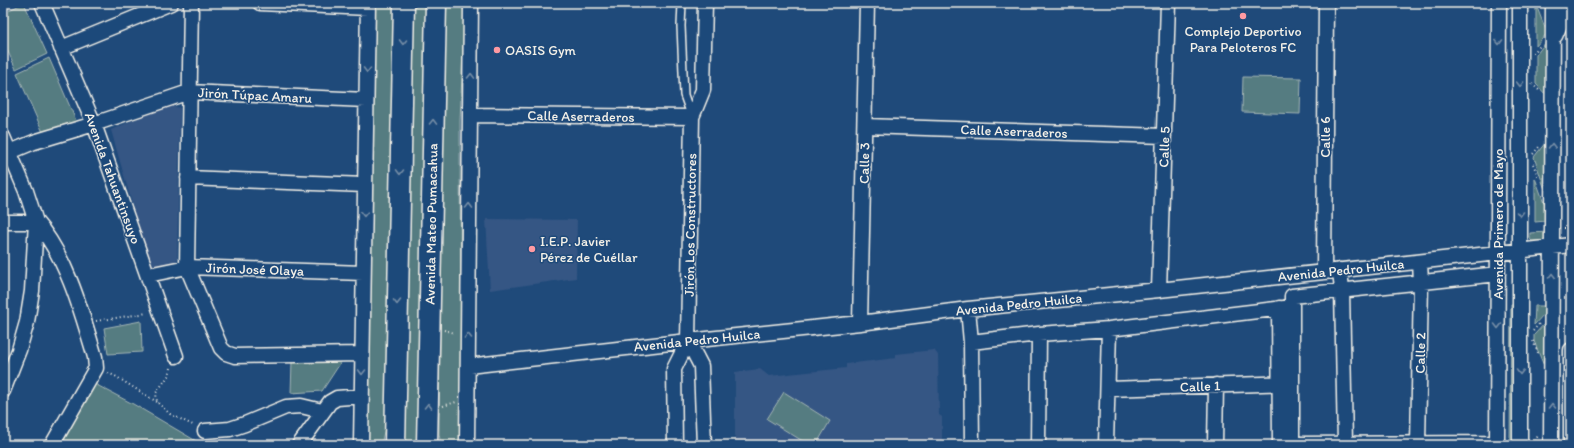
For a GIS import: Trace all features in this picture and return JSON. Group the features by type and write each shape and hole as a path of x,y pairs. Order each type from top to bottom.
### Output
{"main road":[{"path":"395,445 404,3"},
{"name":"Avenida Mateo Pumacahua","path":"427,445 436,3"},
{"path":"396,367 429,367"}],"street":[{"name":"Avenida Tahuantinsuyo","path":"42,3 94,124 176,356"},
{"path":"62,48 172,3"},
{"path":"190,3 186,267 221,348 226,353 234,356 362,354"},
{"path":"260,3 368,6 361,445"},
{"path":"467,445 471,3"},
{"name":"Jirón Los Constructores","path":"675,445 674,369 688,341 692,118 702,90 705,3"},
{"name":"Calle 3","path":"860,323 867,3"},
{"name":"Calle 5","path":"1159,290 1168,3"},
{"name":"Calle 6","path":"1324,271 1326,3"},
{"name":"Avenida Primero de Mayo","path":"1498,444 1499,3"},
{"name":"Avenida Primero de Mayo","path":"1520,3 1520,445"},
{"path":"1552,445 1553,3"},
{"path":"1553,42 1570,3"},
{"name":"Jirón Túpac Amaru","path":"10,152 34,142 94,124 189,92 366,100"},
{"name":"Calle Aserraderos","path":"470,115 692,118"},
{"name":"Calle Aserraderos","path":"865,126 1164,136"},
{"path":"3,137 26,191 36,222 32,291 27,322 19,350 3,391"},
{"path":"188,178 365,185"},
{"path":"3,222 36,222 47,234 57,251 74,292 95,358 96,368 52,445"},
{"name":"Avenida Pedro Huilca","path":"468,366 860,323 968,309 1159,290 1571,245"},
{"name":"Calle 2","path":"1418,444 1421,282 1420,262"},
{"name":"Jirón José Olaya","path":"148,275 186,267 363,273"},
{"path":"1340,270 1342,290 1345,444"},
{"path":"971,342 1039,334 1109,329 1288,303 1342,290 1498,274"},
{"path":"1290,276 1286,384 1288,445 1498,444"},
{"path":"968,309 971,342 972,445"},
{"path":"1106,445 1109,329"},
{"path":"1038,445 1039,334"},
{"path":"688,341 701,366 704,445"},
{"path":"1571,350 1571,445"},
{"name":"Calle 1","path":"1108,389 1286,384"},
{"path":"1215,445 1216,385"},
{"path":"298,445 330,402 337,398 362,396"},
{"path":"205,431 230,429 286,407 301,406 322,411"}],"lane":[{"path":"682,3 681,26 684,95 692,118"}],"path":[{"path":"1552,228 1571,228"},
{"path":"1552,298 1571,298"},
{"path":"85,323 161,311"},
{"path":"157,402 156,393 169,375 176,356"},
{"path":"96,368 115,376 157,402 170,414 205,431"}],"shaded area":[{"path":"167,105 180,108 177,263 151,270 111,130"},
{"name":"I.E.P. Javier Pérez de Cuéllar","path":"486,219 577,220 576,278 490,290"},
{"path":"934,350 938,355 939,415 942,417 942,445 735,445 735,372 760,369 769,376 846,368 846,364 896,358 896,354"}],"green space":[{"path":"24,3 47,54 16,69 3,41 3,13"},
{"path":"375,3 398,3 387,418 381,445 368,445 372,101"},
{"path":"408,3 435,3 422,445 401,445"},
{"path":"443,3 465,3 460,121 461,445 441,445 439,434"},
{"path":"1536,5 1547,33 1536,46"},
{"path":"1546,42 1547,96 1536,84 1536,55"},
{"path":"49,58 77,123 45,137 17,73"},
{"path":"1243,77 1301,78 1300,114 1242,112"},
{"path":"1546,142 1546,193 1534,157"},
{"path":"1535,178 1546,208 1545,221 1535,222"},
{"path":"1549,232 1548,240 1532,241 1530,239 1530,233"},
{"path":"1511,304 1519,304 1518,445 1510,445"},
{"path":"1535,306 1545,306 1544,314 1534,325"},
{"path":"141,321 142,352 108,354 104,328"},
{"path":"1546,322 1546,371 1534,341 1534,335"},
{"path":"343,359 322,391 291,393 292,361"},
{"path":"91,382 133,404 203,445 59,445"},
{"path":"784,392 830,421 816,445 809,445 767,419"}],"place":[{"name":"Complejo Deportivo Para Peloteros FC","path":"1243,16"},
{"name":"OASIS Gym","path":"497,50"},
{"name":"I.E.P. Javier Pérez de Cuéllar","path":"532,249"}]}
